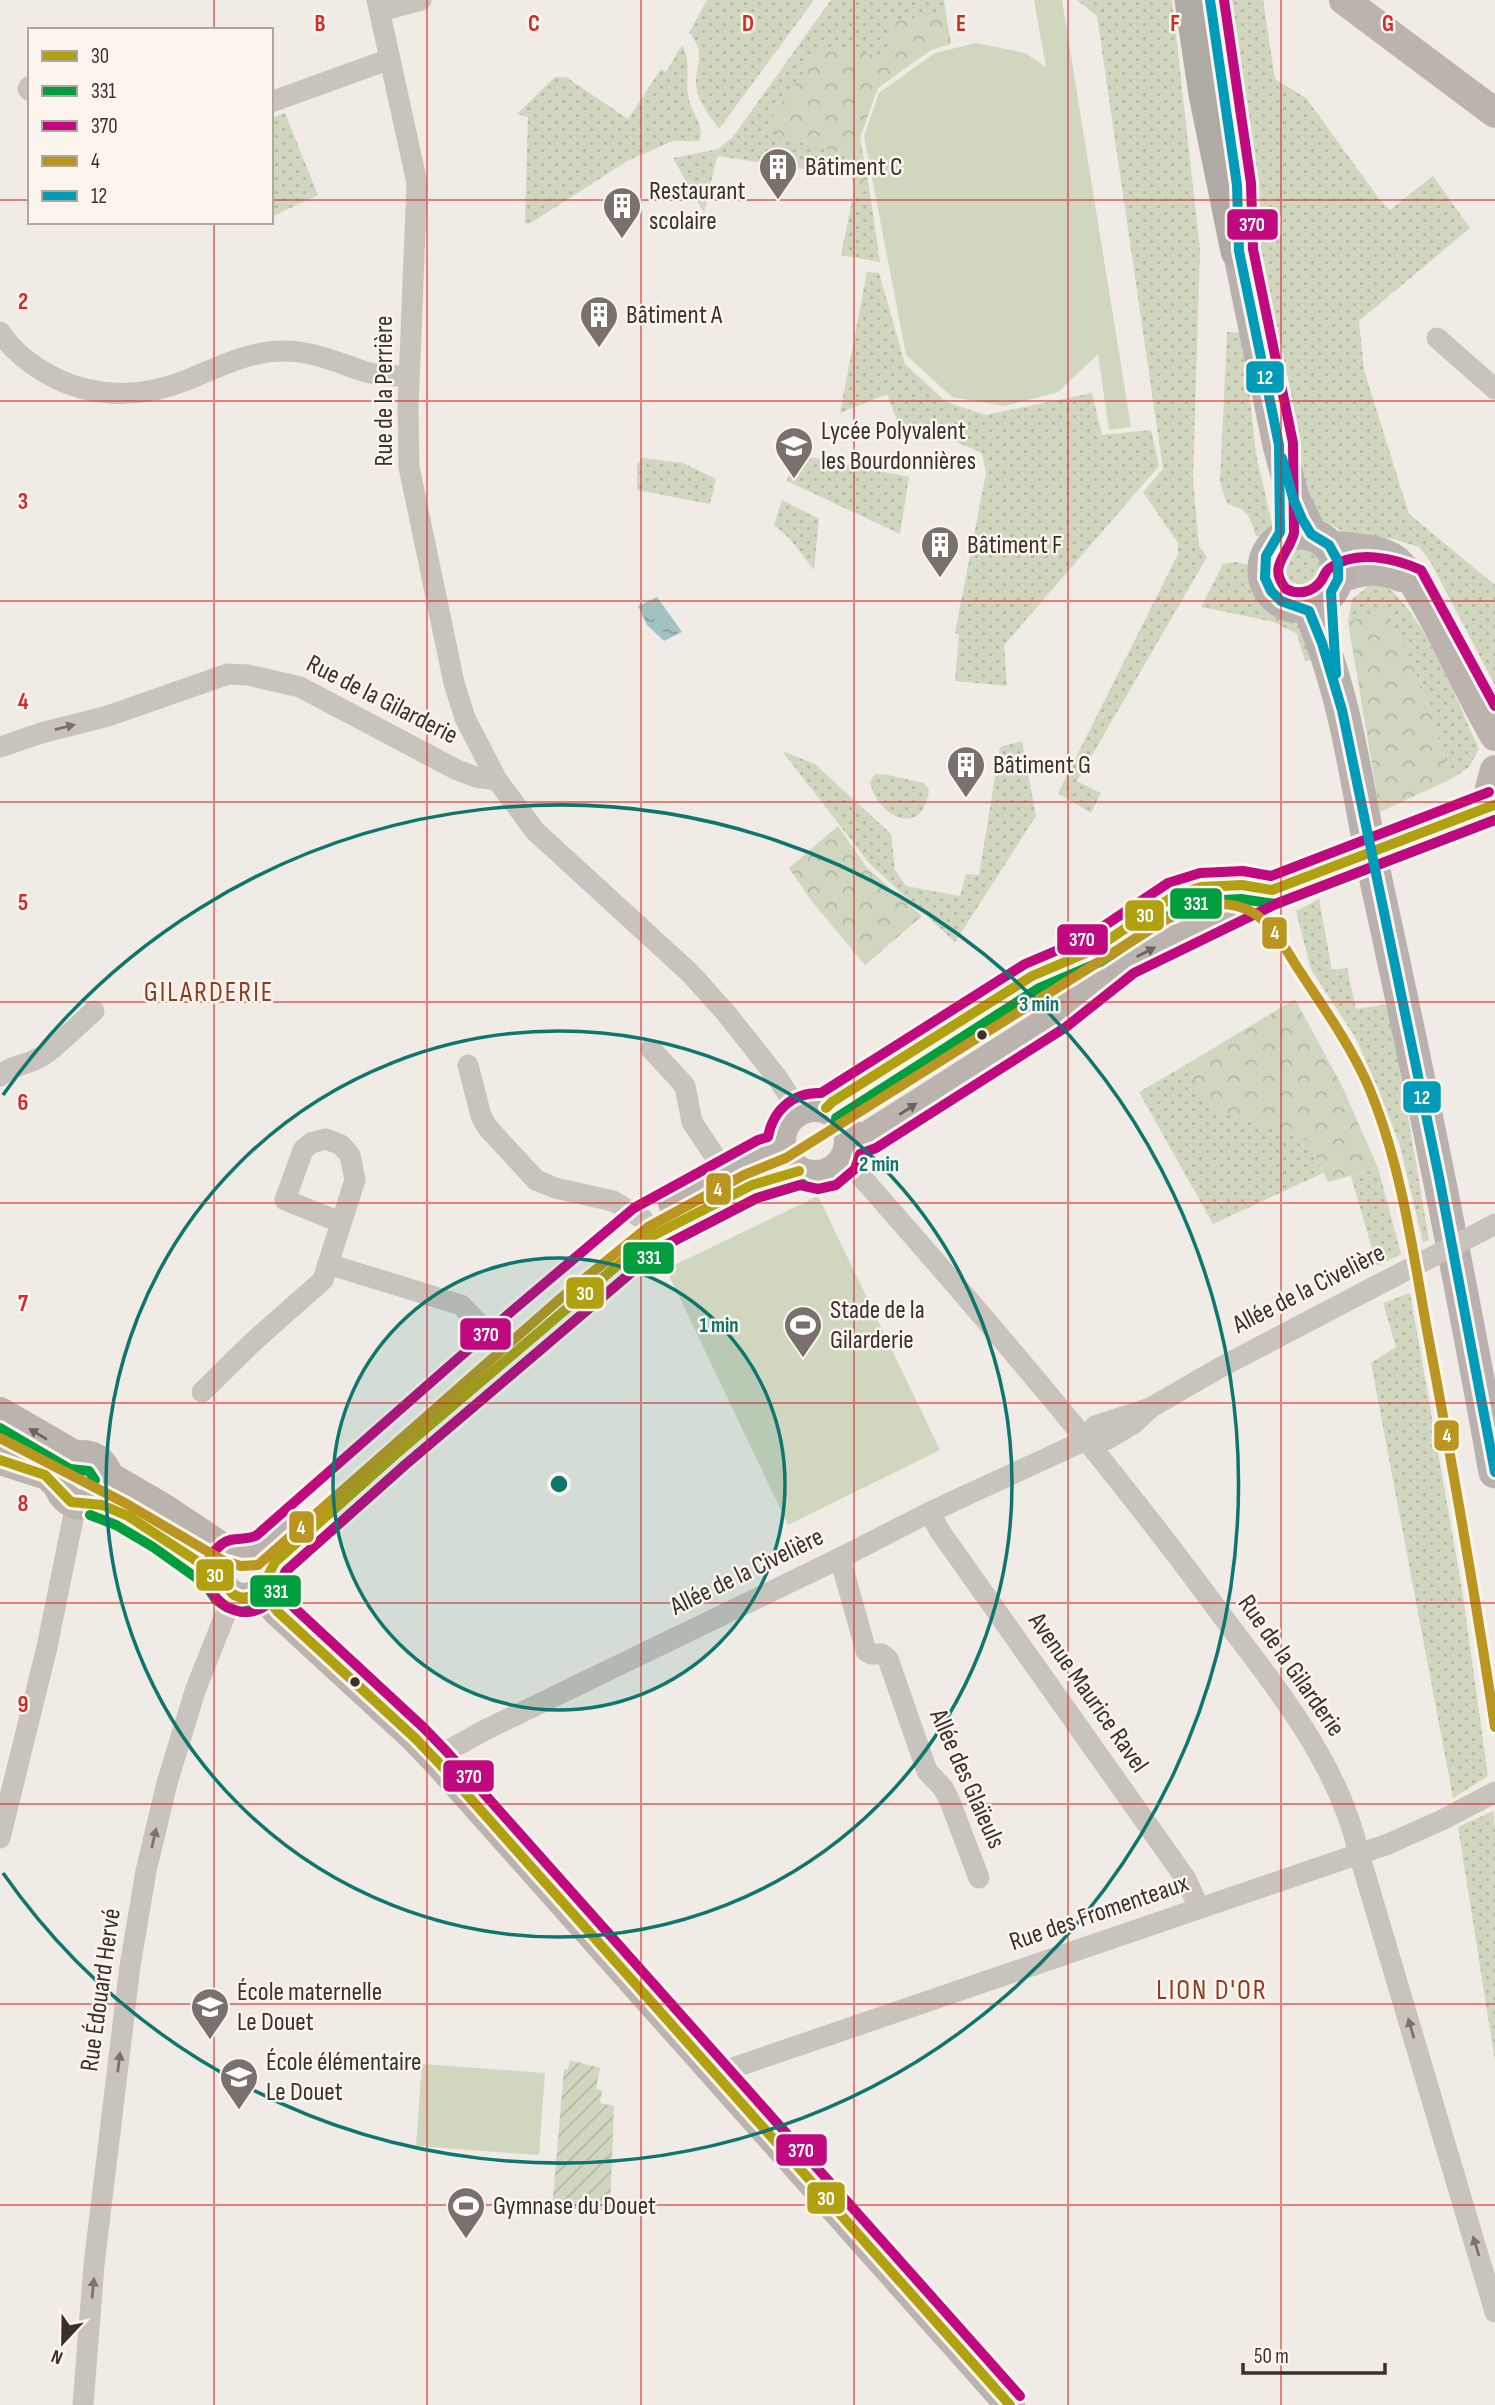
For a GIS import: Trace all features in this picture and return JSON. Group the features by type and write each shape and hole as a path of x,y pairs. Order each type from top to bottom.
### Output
{"highway":[{"path":"1193,0 1207,94 1240,251"},
{"path":"1210,0 1237,185 1240,251"}],"main road":[{"path":"1240,251 1279,445 1293,498 1338,561 1335,585 1336,685"},
{"path":"1279,445 1279,540"},
{"path":"1320,539 1297,533 1279,540 1266,556 1266,583 1278,599 1309,611 1336,685 1414,1051 1495,1472"},
{"path":"1302,607 1319,603 1335,585"}],"street":[{"path":"379,6 409,5 421,0"},
{"path":"1344,0 1495,113"},
{"name":"Rue de la Perrière","path":"379,6 417,183 407,450 432,580"},
{"path":"273,101 390,59"},
{"path":"0,332 22,356 42,372 86,390 110,393 133,394 163,388 226,362 284,351 313,354 369,373 409,376"},
{"path":"1437,338 1495,389"},
{"path":"1320,539 1385,554 1396,560 1413,582 1495,736"},
{"path":"1335,585 1366,570 1378,570 1413,582"},
{"name":"Rue de la Gilarderie","path":"432,580 458,695 474,739 496,780 534,831 690,973 779,1080 812,1110"},
{"name":"Rue de la Gilarderie","path":"0,747 41,733 108,716 228,674 248,675 300,687 345,708 457,770 496,780"},
{"path":"245,1574 265,1547 497,1342 643,1220 765,1153 790,1159 812,1175 834,1169 847,1151 868,1136 1058,1015 1127,961 1229,914 1280,887 1494,806 1490,788 1495,770"},
{"path":"790,1159 783,1129 788,1121 832,1102 1032,976 1093,950 1174,896 1201,887 1280,887"},
{"path":"0,1076 13,1066 44,1055 94,1011"},
{"path":"651,1049 685,1086 692,1122 726,1173"},
{"path":"468,1065 481,1116 487,1127 536,1180 555,1188 613,1201 643,1220"},
{"path":"812,1110 838,1115 844,1122 848,1130 847,1151"},
{"name":"Rue de la Gilarderie","path":"847,1151 857,1172 1086,1439 1184,1564 1293,1711 1317,1749 1345,1802 1352,1822 1359,1854 1495,2312"},
{"path":"245,1574 275,1562 396,1454 652,1236 752,1185 790,1159"},
{"path":"202,1392 323,1280 340,1222"},
{"name":"Allée de la Civelière","path":"438,1762 449,1751 483,1731 930,1512 1086,1439 1095,1426 1150,1408 1221,1367 1488,1228"},
{"path":"328,1264 461,1305 497,1342"},
{"path":"0,1412 76,1456 87,1455 104,1466 84,1492 0,1838"},
{"path":"0,1460 47,1475 84,1492 186,1553 245,1574 277,1611 438,1762 1010,2405"},
{"name":"Avenue Maurice Ravel","path":"930,1512 939,1530 1186,1879 1199,1908"},
{"name":"Allée des Glaïeuls","path":"839,1558 866,1651 882,1654 888,1659 927,1771 949,1798 979,1878"},
{"name":"Rue Édouard Hervé","path":"83,2405 94,2264 130,1966 146,1871 167,1783 195,1691 245,1574"},
{"name":"Rue des Fromenteaux","path":"715,2074 1359,1854 1420,1830 1488,1796"}],"green space":[{"path":"707,0 814,0 719,129 698,96 698,48 689,33"},
{"path":"831,0 944,0 946,14 890,21 893,58 762,132 843,153 851,176 717,156 704,213 673,158 718,149 732,138"},
{"path":"1034,0 1062,0 1131,427 1109,430 1098,354 1058,392 1004,406 952,397 906,355 864,136 879,93 935,53 976,43 1025,53 1046,67"},
{"path":"1077,0 1172,0 1200,249 1193,479 1199,546 1207,557 1077,781 1101,793 1091,813 1058,793 1178,554 1178,543 1143,492 1163,469 1097,16"},
{"path":"1226,0 1263,0 1275,79 1306,98 1390,210 1433,176 1470,228 1359,321 1364,370 1409,514 1495,585 1495,685 1430,561 1419,547 1393,539 1344,532 1319,518 1304,490 1266,296"},
{"path":"946,14 951,44 931,50 878,88 860,138 869,187 857,192 842,153 762,132 821,46 892,58 890,21"},
{"path":"682,45 687,62 689,101 700,127 700,141 673,141 629,160 529,224 525,223 528,117 517,114 555,77 566,77 628,119 661,69 666,72"},
{"path":"285,113 318,195 273,216 273,117"},
{"path":"855,186 857,192 869,187 880,262 841,255"},
{"path":"867,272 879,273 905,364 946,402 986,415 1092,393 1102,435 1151,430 1159,466 1004,645 1007,686 955,681 959,634 955,633 986,473 982,453 924,428 904,440 887,394 840,413"},
{"path":"1227,332 1243,333 1256,454 1272,524 1271,533 1263,538 1256,536 1250,518 1244,511 1227,504 1220,482"},
{"path":"795,454 909,477 900,534 787,481"},
{"path":"642,458 683,463 716,479 710,504 637,490 637,465"},
{"path":"782,500 819,519 814,570 790,539 774,525"},
{"path":"1301,549 1316,555 1322,570 1316,585 1301,591 1286,585 1280,570 1286,555"},
{"path":"1235,562 1252,565 1263,598 1278,613 1303,629 1317,659 1305,661 1297,634 1274,622 1201,607 1223,564"},
{"path":"1371,584 1385,584 1415,620 1440,661 1479,749 1469,767 1451,779 1425,694 1386,608 1348,622 1352,599"},
{"path":"1386,608 1425,694 1451,779 1380,812 1348,622"},
{"path":"1022,741 1036,816 955,942 870,864 782,751 815,764 891,834 895,870 906,886 960,896 966,874 979,875 1000,747"},
{"path":"875,774 924,783 929,791 925,806 918,815 900,818 881,805 870,782"},
{"path":"838,826 867,868 922,916 865,965 810,899 789,868"},
{"path":"1319,899 1332,970 1347,968 1356,1009 1389,1004 1429,1240 1423,1242 1399,1142 1357,1040 1311,969 1296,911"},
{"path":"1295,999 1342,1086 1378,1168 1328,1182 1308,1141 1213,1109 1184,1066"},
{"path":"1184,1066 1213,1109 1308,1141 1323,1173 1213,1224 1139,1092"},
{"path":"1378,1168 1401,1254 1377,1266 1351,1176"},
{"name":"Stade de la Gilarderie","path":"818,1196 940,1450 788,1525 666,1269"},
{"path":"1410,1293 1462,1589 1488,1776 1453,1798 1371,1363 1396,1347 1383,1303"},
{"path":"1493,1811 1495,1828 1495,2061 1458,1827"},
{"path":"570,2060 600,2068 596,2089 602,2090 600,2103 614,2106 610,2211 552,2208 564,2069 568,2069"},
{"path":"422,2064 545,2073 539,2155 416,2146"}],"water":[{"path":"657,597 682,632 664,641 647,625 638,606"}],"transit line":[{"name":"12","path":"1210,0 1237,185 1239,251 1279,445 1280,532 1266,556 1265,578 1271,591 1281,601 1309,611 1322,643 1342,710 1439,1177 1495,1472"},
{"name":"370","path":"1224,0 1251,183 1253,249 1293,443 1294,533 1278,574 1286,589 1305,592 1317,585 1330,568 1351,559 1375,557 1421,570 1495,706"},
{"name":"12","path":"1282,458 1302,519 1311,534 1329,545 1338,561 1338,579 1331,592 1336,674"},
{"name":"370","path":"1489,792 1271,876 1243,871 1200,873 1168,883 1086,938 1025,964 821,1093 793,1099 774,1119 768,1137 634,1208 512,1311 257,1535 222,1544 210,1557 206,1572 209,1586 217,1599 229,1608 243,1612 257,1610 272,1600 286,1571 405,1465 660,1248 757,1198 800,1185 818,1189 836,1185 855,1169 860,1154 876,1148 1066,1027 1134,973 1278,903 1495,820"},
{"name":"30","path":"826,1108 1032,976 1093,950 1174,896 1201,887 1242,885 1272,890 1494,805"},
{"name":"331","path":"836,1118 1039,988 1100,962 1180,909 1204,901 1241,899 1276,904 1495,820"},
{"name":"4","path":"0,1438 125,1503 224,1561 241,1566 258,1565 561,1298 648,1227 744,1175 786,1158 1167,919 1207,906 1228,904 1257,915 1265,921 1283,945 1352,1054 1367,1083 1389,1143 1410,1236 1463,1528 1495,1727"},
{"name":"30","path":"0,1460 45,1475 71,1502 102,1505 128,1516 209,1569 234,1595 242,1598 254,1596 262,1588 275,1562 396,1454 652,1236 752,1185 799,1171"},
{"name":"331","path":"90,1515 116,1525 153,1547 205,1584 216,1600 226,1607 241,1612 257,1609 272,1598 286,1571 405,1465 660,1248 757,1198 803,1184"},
{"name":"331","path":"0,1428 70,1469 89,1471 95,1480"},
{"name":"370","path":"272,1582 287,1601 448,1753 1020,2396"},
{"name":"30","path":"261,1591 277,1611 438,1762 1010,2405"}],"place":[{"name":"Bâtiment C","path":"778,201"},
{"name":"Restaurant scolaire","path":"622,240"},
{"name":"Bâtiment A","path":"599,349"},
{"name":"Lycée Polyvalent les Bourdonnières","path":"794,480"},
{"name":"Bâtiment F","path":"940,579"},
{"name":"Bâtiment G","path":"966,799"},
{"name":"Stade de la Gilarderie","path":"803,1359"},
{"name":"École maternelle Le Douet","path":"210,2041"},
{"name":"École élémentaire Le Douet","path":"239,2111"},
{"name":"Gymnase du Douet","path":"466,2240"}],"district":[{"name":"GILARDERIE","path":"209,992"},
{"name":"LION D'OR","path":"1212,1990"}]}
